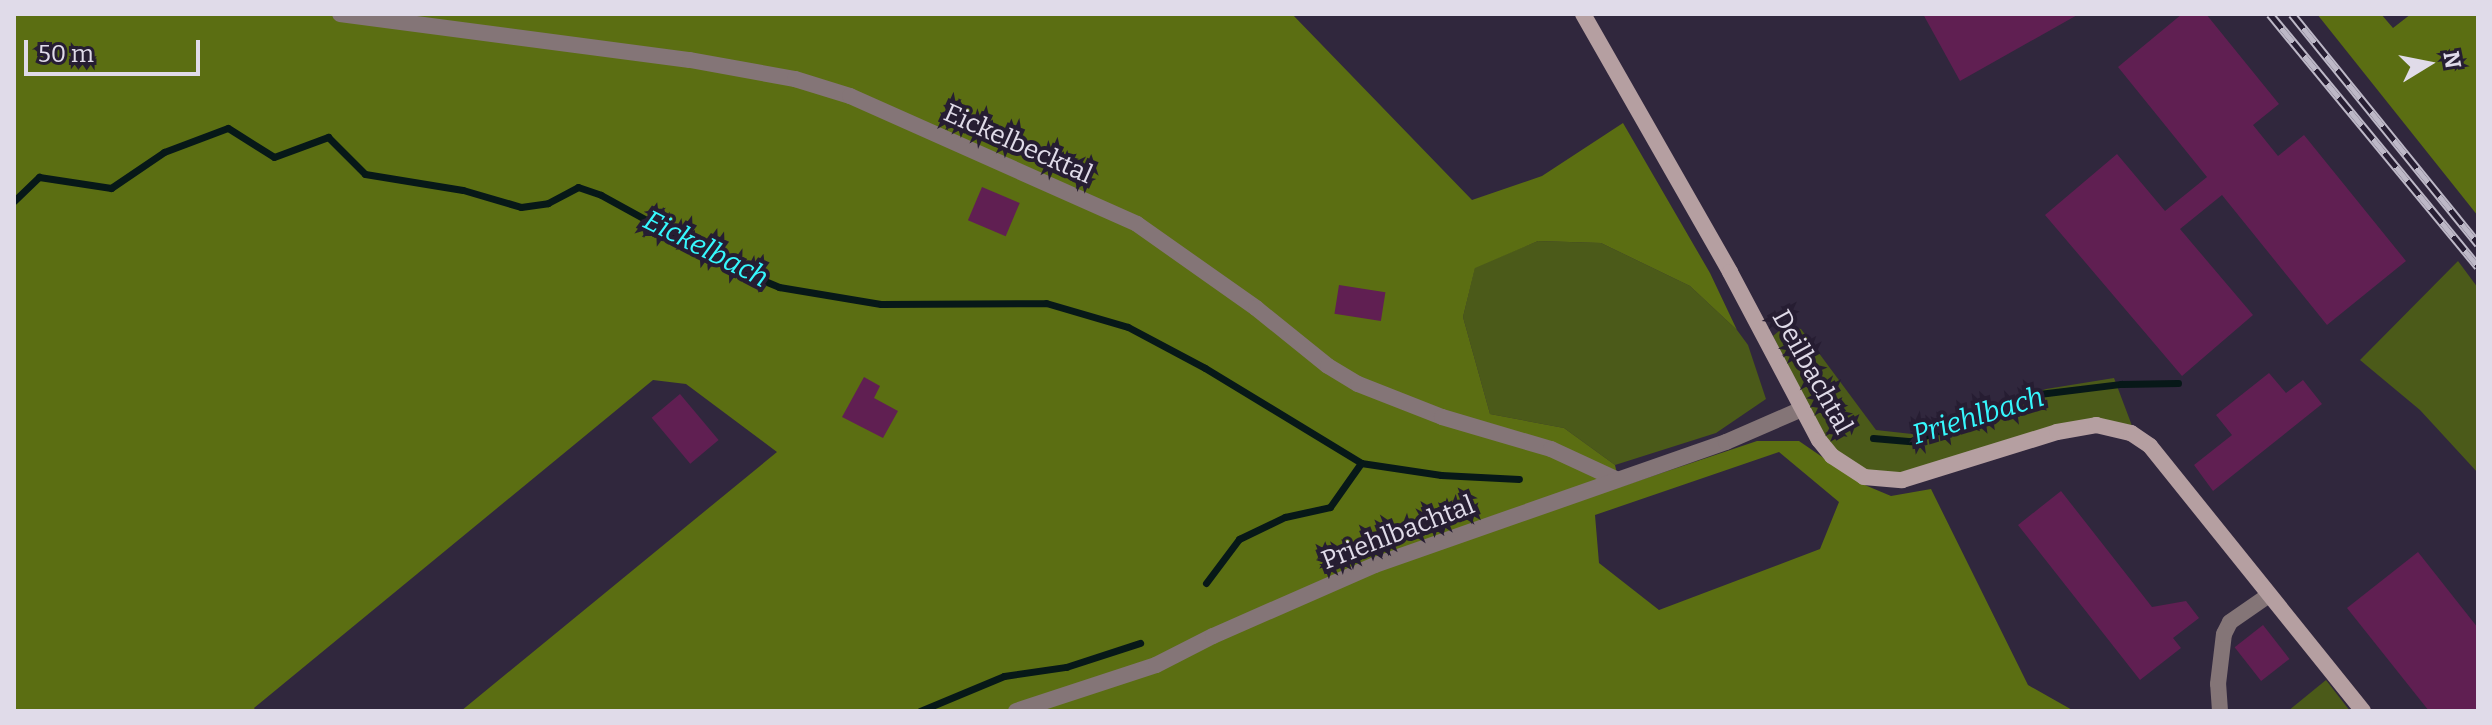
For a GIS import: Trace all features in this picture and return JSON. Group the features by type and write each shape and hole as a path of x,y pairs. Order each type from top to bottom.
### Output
{"street":[{"name":"Eickelbecktal","path":"340,14 690,60 795,79 850,96 1137,224 1243,298 1328,366 1358,384 1442,417 1551,449 1616,479"},
{"name":"Deilbachtal","path":"1583,14 1730,272 1802,409 1832,456 1864,477 1882,481 1925,474 2083,426 2108,426 2131,433 2150,446 2363,711"},
{"name":"Priehlbachtal","path":"1016,711 1156,665 1213,636 1375,565 1726,442 1802,409"},
{"path":"2220,711 2218,684 2224,634 2230,622 2269,595"}],"green space":[{"path":"14,14 1292,14 1472,200 1542,176 1623,123 1710,273 1737,330 1690,286 1601,243 1538,241 1475,268 1463,317 1490,414 1564,428 1615,465 1620,487 1757,441 1799,441 1860,483 1891,496 1931,489 2028,685 2074,711 461,711 777,452 686,384 653,380 254,708 256,711 14,711","holes":["1779,452 1839,502 1820,549 1659,610 1599,563 1595,515"]},
{"path":"2317,14 2381,14 2393,28 2411,14 2478,14 2478,216"},
{"path":"1538,241 1601,243 1690,286 1737,330 1748,345 1766,399 1716,433 1615,465 1564,428 1490,414 1463,317 1475,267"},
{"path":"2458,261 2478,288 2478,473 2420,410 2360,360"},
{"path":"1785,326 1801,329 1876,430 1921,435 1987,408 2046,389 2114,378 2134,431 2110,423 1905,474 1867,472 1838,456 1825,437 1773,336"},
{"path":"2326,680 2350,711 2288,711"}],"building":[{"path":"1923,14 2079,14 1960,81"},
{"path":"2182,14 2206,14 2279,104 2253,125 2278,156 2304,135 2406,261 2327,325 2222,195 2180,229 2253,315 2182,376 2045,215 2117,154 2165,211 2207,177 2118,67"},
{"path":"982,187 1020,203 1006,236 968,220"},
{"path":"1339,285 1385,292 1381,321 1334,314"},
{"path":"2269,373 2286,393 2303,380 2322,404 2213,491 2194,465 2232,435 2216,415"},
{"path":"864,377 880,386 874,398 898,411 883,438 842,417"},
{"path":"680,394 719,440 690,464 652,418"},
{"path":"2061,491 2152,607 2186,601 2199,618 2173,638 2181,648 2140,680 2018,525"},
{"path":"2418,552 2478,628 2478,711 2429,711 2347,608"},
{"path":"2263,625 2289,659 2261,681 2235,647"}],"waterway":[{"name":"Eickelbach","path":"14,201 39,177 111,188 164,152 228,128 274,157 328,137 365,174 463,190 521,207 548,203 578,187 601,195 734,268 779,287 881,304 1046,303 1128,327 1205,368 1361,463 1441,475 1519,479"},
{"name":"Priehlbach","path":"1873,438 1911,441 2039,394 2121,384 2178,383"},
{"name":"Priehlbach","path":"1206,583 1239,539 1285,517 1330,507 1361,463"},
{"name":"Priehlbach","path":"920,711 1004,676 1066,667 1140,643"}],"railway":[{"path":"2270,14 2478,266"},
{"path":"2292,14 2478,244"}]}
